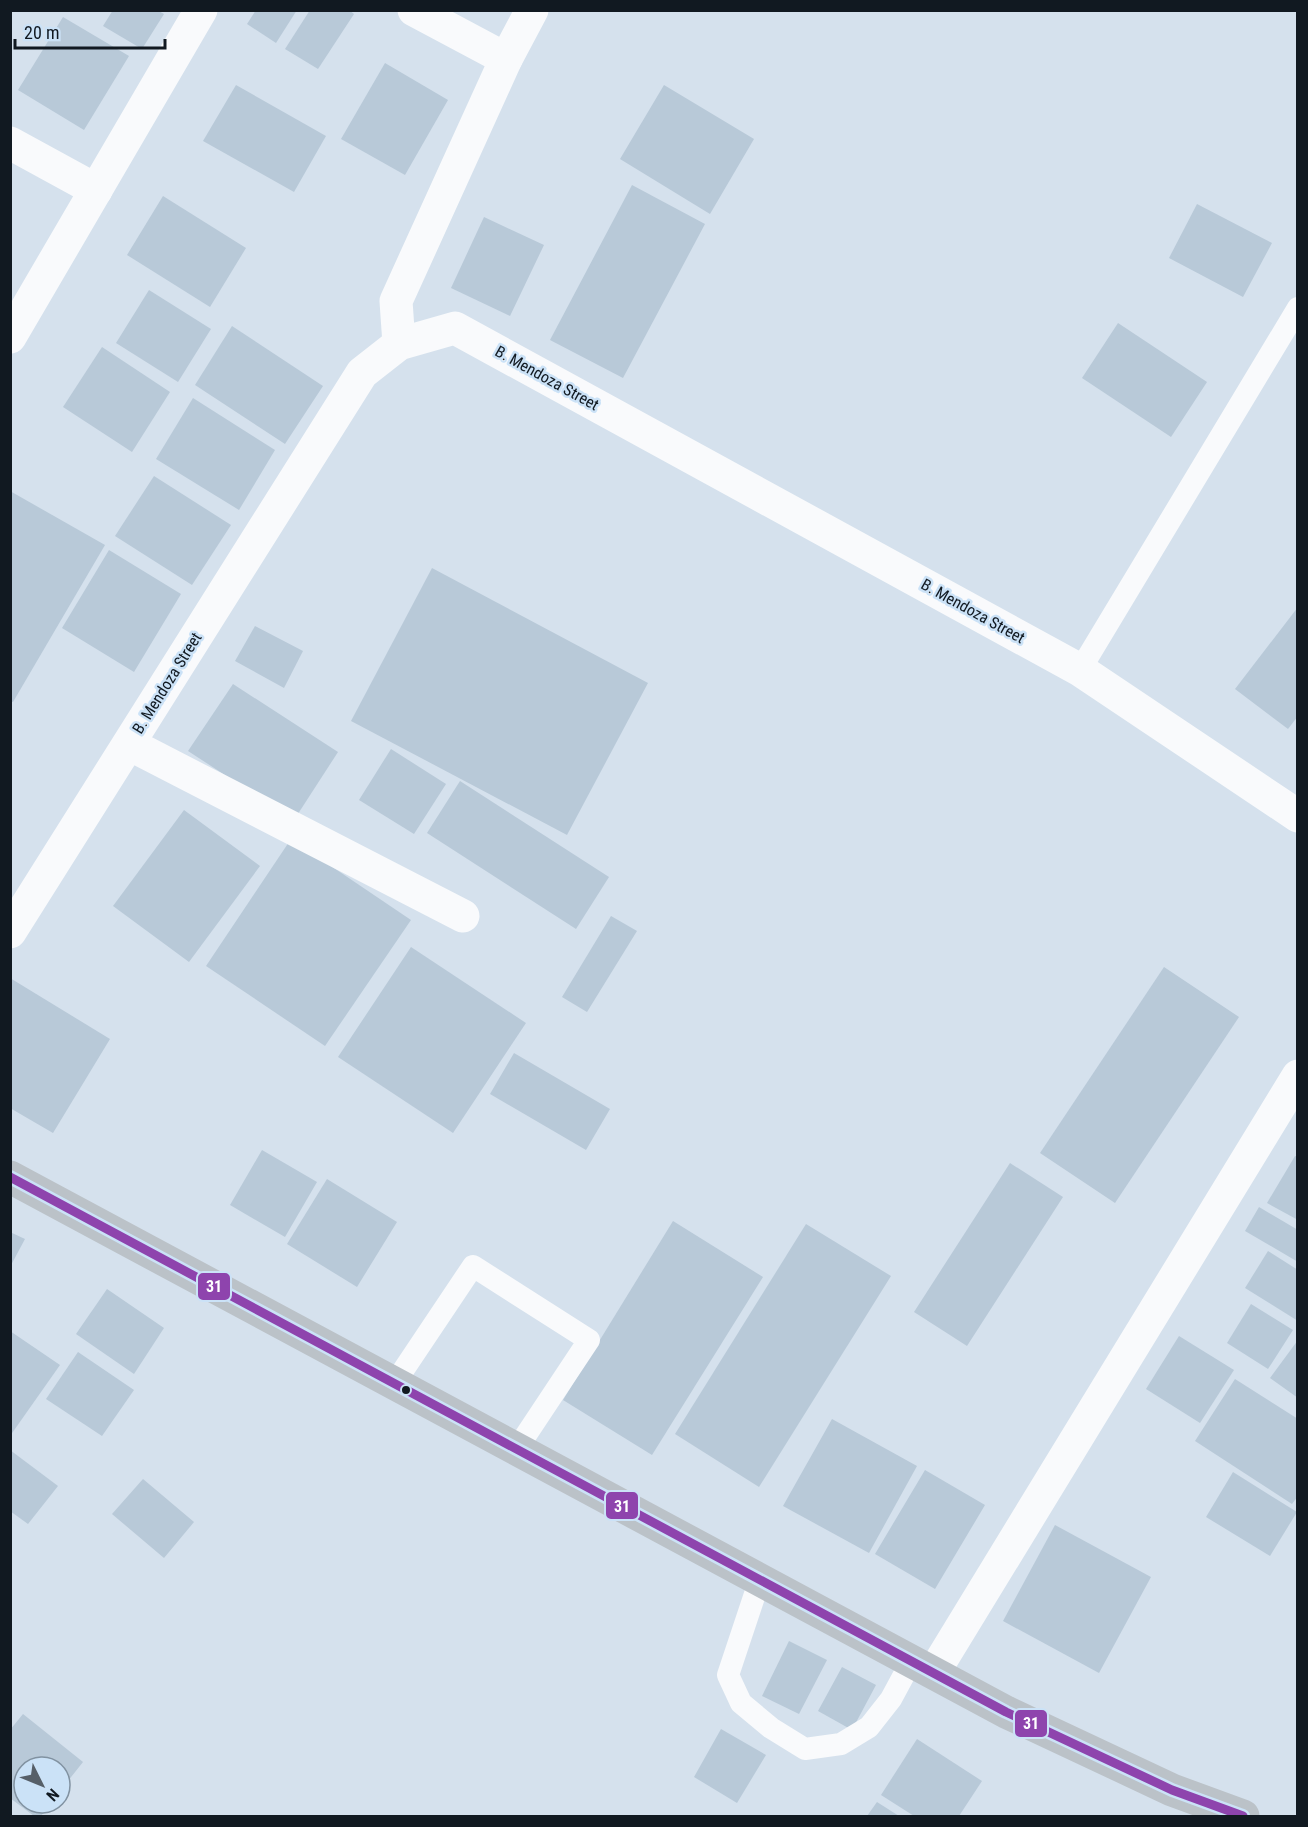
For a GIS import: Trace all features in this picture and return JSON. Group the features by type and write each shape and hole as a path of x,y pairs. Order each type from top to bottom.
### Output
{"main road":[{"path":"10,1177 1016,1717 1172,1790 1243,1816"}],"street":[{"path":"10,337 201,10"},
{"path":"414,10 506,59"},
{"path":"399,344 396,301 506,59 532,10"},
{"path":"10,143 96,190"},
{"name":"B. Mendoza Street","path":"10,932 362,373 399,344 455,328 1080,670 1298,816"},
{"path":"129,744 463,916"},
{"path":"923,1666 1298,1076"}],"lane":[{"path":"1080,670 1298,308"},
{"path":"394,1384 473,1266 589,1340 516,1450"},
{"path":"760,1579 728,1675 741,1703 771,1728 805,1749 841,1744 869,1727 891,1699 923,1666"}],"building":[{"path":"113,10 157,10 164,14 142,49 103,26"},
{"path":"256,10 297,10 276,43 247,24"},
{"path":"310,10 349,10 354,14 318,69 285,49"},
{"path":"63,17 129,56 84,130 18,90"},
{"path":"385,63 448,100 405,175 341,139"},
{"path":"236,85 326,136 294,192 203,141"},
{"path":"664,85 754,139 710,214 620,159"},
{"path":"632,185 705,224 623,378 550,340"},
{"path":"163,196 246,248 210,307 127,255"},
{"path":"1197,204 1272,243 1243,297 1169,258"},
{"path":"484,217 544,245 510,316 451,288"},
{"path":"149,290 211,329 178,382 116,343"},
{"path":"1118,323 1207,382 1171,437 1082,378"},
{"path":"232,326 323,386 285,444 195,385"},
{"path":"102,347 170,392 132,452 63,407"},
{"path":"193,398 275,450 239,510 156,459"},
{"path":"154,476 231,525 192,585 115,536"},
{"path":"10,491 105,545 13,702 10,701"},
{"path":"109,550 181,594 134,672 62,628"},
{"path":"432,568 648,683 567,835 351,721"},
{"path":"1298,607 1298,716 1288,729 1235,689"},
{"path":"255,626 303,651 284,688 235,661"},
{"path":"233,684 338,752 294,820 188,751"},
{"path":"391,749 446,784 414,834 359,800"},
{"path":"460,781 609,877 576,929 427,833"},
{"path":"184,810 260,866 189,962 113,906"},
{"path":"291,839 411,920 325,1046 206,966"},
{"path":"611,916 637,931 587,1012 562,997"},
{"path":"411,947 526,1023 453,1133 338,1057"},
{"path":"1164,967 1239,1017 1115,1203 1040,1153"},
{"path":"10,978 110,1039 53,1133 10,1108"},
{"path":"514,1053 610,1109 586,1150 490,1094"},
{"path":"262,1150 317,1182 285,1237 230,1205"},
{"path":"1295,1156 1298,1157 1298,1220 1267,1203"},
{"path":"1010,1163 1063,1197 967,1346 914,1312"},
{"path":"327,1179 397,1222 357,1287 287,1244"},
{"path":"1259,1207 1298,1230 1298,1262 1245,1231"},
{"path":"673,1221 763,1277 652,1455 563,1400"},
{"path":"806,1224 891,1276 759,1487 675,1434"},
{"path":"10,1232 25,1239 10,1267"},
{"path":"1268,1251 1298,1270 1298,1321 1245,1288"},
{"path":"107,1289 164,1328 134,1374 76,1334"},
{"path":"1251,1304 1293,1330 1268,1369 1227,1343"},
{"path":"10,1331 60,1365 10,1436"},
{"path":"1179,1336 1234,1370 1200,1423 1146,1389"},
{"path":"1298,1340 1298,1398 1270,1378"},
{"path":"78,1352 134,1390 102,1436 46,1399"},
{"path":"1235,1379 1298,1419 1298,1496 1292,1504 1195,1441"},
{"path":"832,1419 917,1466 869,1553 783,1506"},
{"path":"10,1450 58,1486 28,1524 10,1511"},
{"path":"925,1470 985,1505 935,1589 875,1554"},
{"path":"1233,1472 1297,1512 1270,1556 1206,1517"},
{"path":"143,1479 194,1522 164,1558 112,1514"},
{"path":"1055,1525 1151,1577 1099,1673 1003,1621"},
{"path":"789,1641 827,1660 799,1714 762,1696"},
{"path":"842,1667 876,1685 852,1730 818,1711"},
{"path":"23,1714 83,1762 72,1776 72,1755 12,1755 12,1800 10,1798 10,1730"},
{"path":"721,1729 766,1755 737,1803 694,1777"},
{"path":"917,1739 982,1781 959,1816 914,1816 881,1795"},
{"path":"877,1802 899,1816 867,1816"}],"transit line":[{"name":"31","path":"10,1177 1006,1712 1172,1790 1243,1816"}]}
